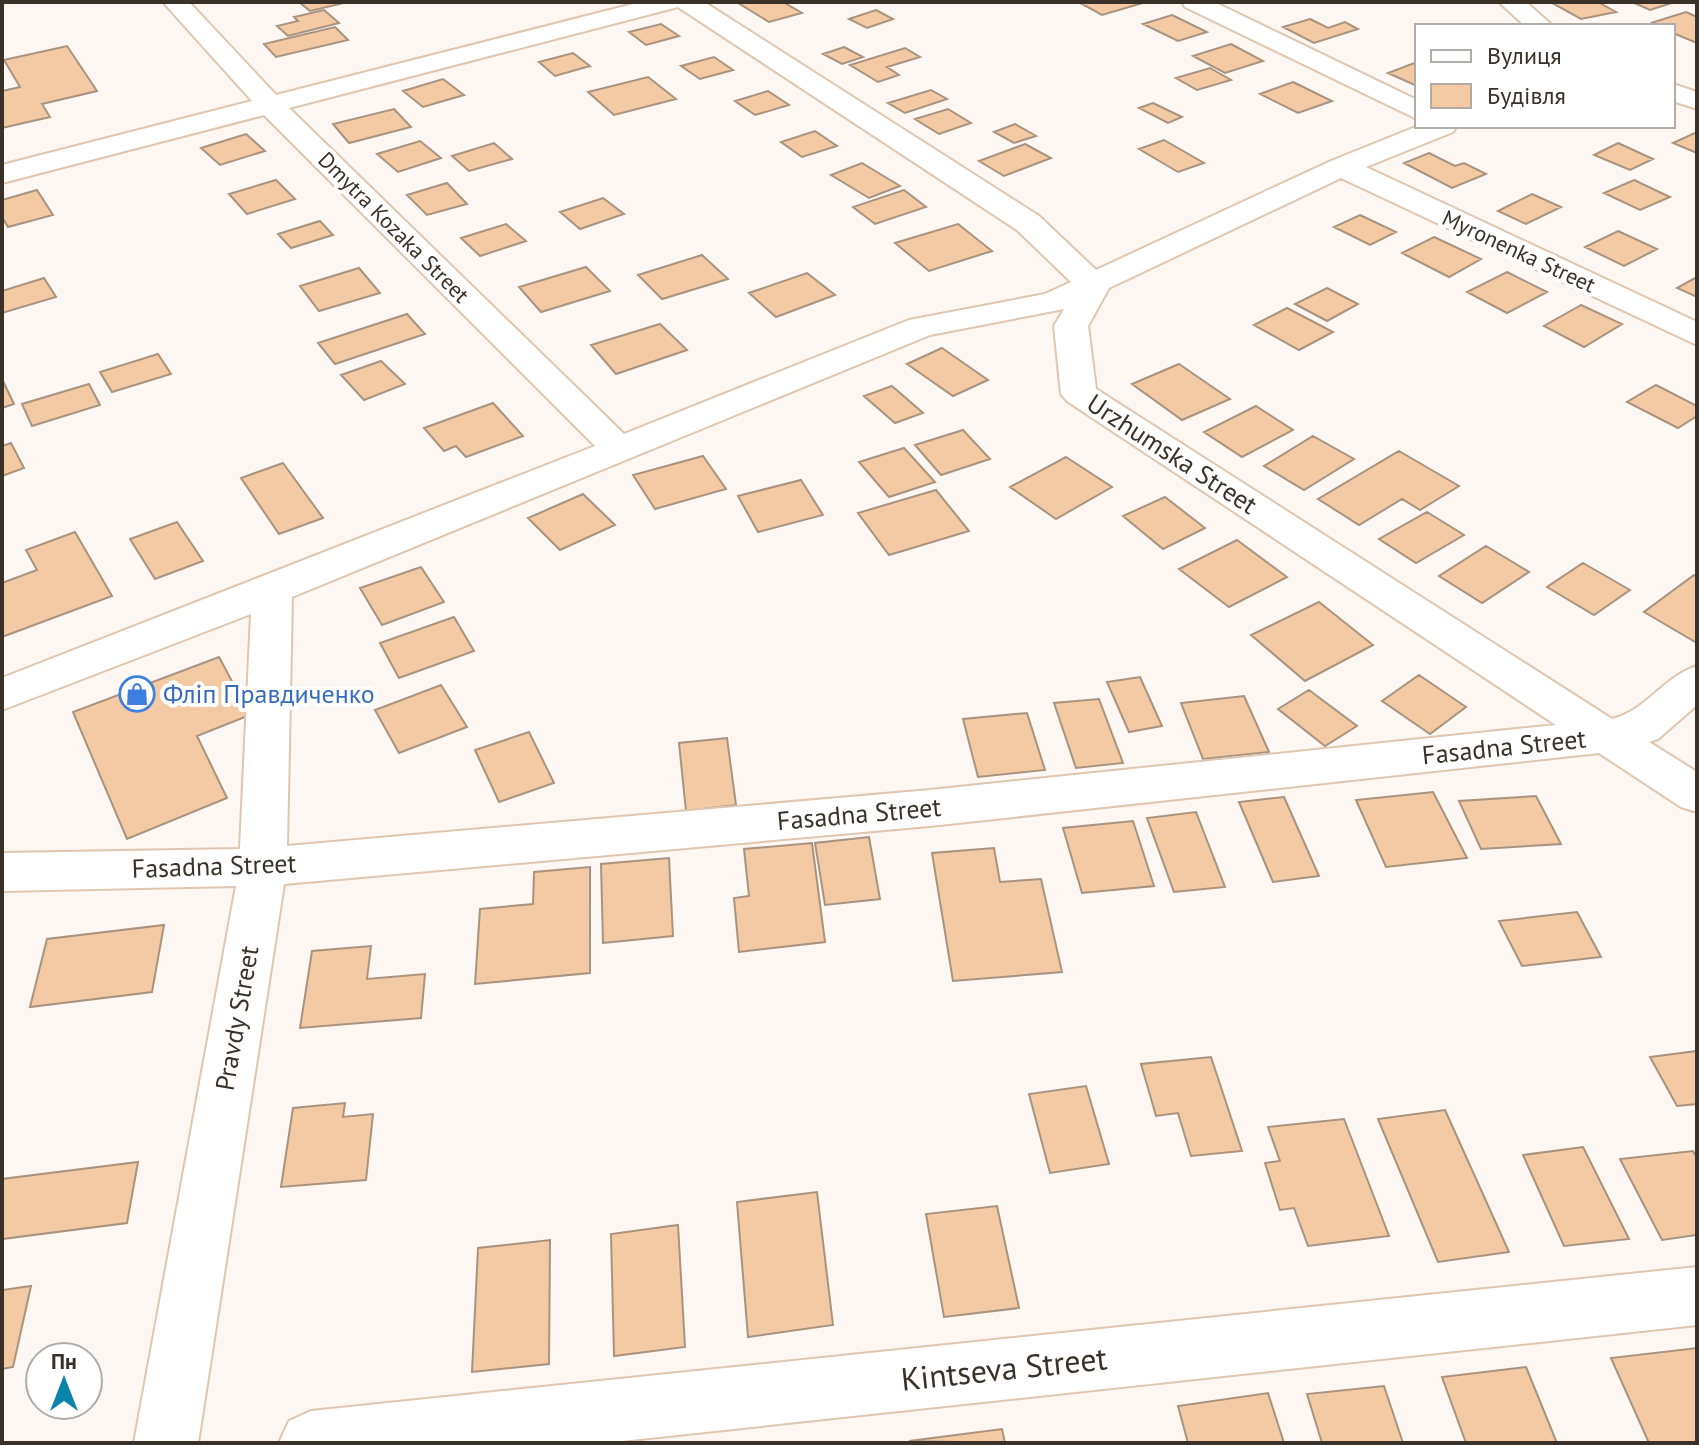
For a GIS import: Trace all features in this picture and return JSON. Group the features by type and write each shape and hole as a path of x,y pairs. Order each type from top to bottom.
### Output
{"street":[{"name":"Dmytra Kozaka Street","path":"175,2 269,104 618,448"},
{"path":"2,174 670,2"},
{"path":"687,2 1028,223 1094,286"},
{"path":"1194,2 1415,110"},
{"path":"1511,2 1538,24"},
{"path":"1675,93 1697,101"},
{"path":"2,695 272,590 921,327 1054,302 1094,286 1341,167 1438,128"},
{"name":"Myronenka Street","path":"1341,167 1697,335"},
{"name":"Urzhumska Street","path":"1094,286 1071,326 1079,394 1697,795"},
{"name":"Pravdy Street","path":"166,1443 263,867 272,590"},
{"name":"Fasadna Street","path":"2,872 263,867 930,808 1606,736 1642,728 1697,681"},
{"name":"Kintseva Street","path":"311,1443 1697,1296"}],"building":[{"path":"299,2 343,2 344,3 310,11"},
{"path":"783,2 802,13 769,22 738,3"},
{"path":"1146,2 1102,15 1082,4"},
{"path":"1598,2 1616,12 1581,19 1552,3"},
{"path":"1632,2 1664,2 1669,4 1650,10"},
{"path":"324,10 339,23 288,36 277,26 298,21 294,17"},
{"path":"876,10 893,19 867,28 849,19"},
{"path":"1686,12 1697,17 1697,43 1675,34 1675,24 1651,23"},
{"path":"1172,15 1207,32 1178,41 1143,24"},
{"path":"1310,19 1328,28 1345,22 1358,29 1314,43 1283,27"},
{"path":"661,24 679,36 646,45 629,32"},
{"path":"335,27 348,40 276,57 264,44"},
{"path":"1231,44 1263,61 1225,73 1193,56"},
{"path":"67,46 97,91 42,104 50,117 2,128 2,91 20,87 4,60"},
{"path":"844,47 863,57 842,64 823,54"},
{"path":"905,48 920,57 887,67 899,75 878,82 850,65"},
{"path":"573,53 590,66 555,76 539,62"},
{"path":"714,57 733,70 700,79 681,66"},
{"path":"1415,63 1415,85 1388,73"},
{"path":"1210,68 1231,80 1197,90 1176,78"},
{"path":"648,77 676,99 614,115 588,92"},
{"path":"443,79 464,95 423,107 403,91"},
{"path":"1293,82 1332,101 1298,113 1260,94"},
{"path":"931,90 947,99 905,113 888,103"},
{"path":"768,91 789,105 755,115 735,101"},
{"path":"1153,103 1182,117 1168,123 1139,108"},
{"path":"394,109 411,127 349,143 333,124"},
{"path":"948,109 971,123 939,134 915,119"},
{"path":"1015,124 1036,136 1014,143 994,132"},
{"path":"815,131 837,146 802,157 781,142"},
{"path":"1697,132 1697,153 1673,143"},
{"path":"246,134 265,151 220,165 201,148"},
{"path":"1164,140 1204,163 1178,172 1139,149"},
{"path":"420,141 441,158 398,172 377,154"},
{"path":"494,143 512,159 469,171 452,156"},
{"path":"1618,143 1653,159 1630,170 1594,155"},
{"path":"1025,144 1051,158 1004,176 979,161"},
{"path":"1429,153 1455,166 1464,163 1486,174 1452,188 1404,163"},
{"path":"862,163 900,186 869,198 831,175"},
{"path":"276,180 295,199 247,214 229,194"},
{"path":"1634,180 1670,197 1640,210 1604,193"},
{"path":"447,183 467,204 427,215 407,195"},
{"path":"37,190 53,215 8,227 2,217 2,200"},
{"path":"904,190 926,207 875,224 853,207"},
{"path":"1532,194 1561,207 1526,224 1498,211"},
{"path":"603,198 624,214 580,229 560,212"},
{"path":"1360,215 1396,232 1370,245 1334,227"},
{"path":"320,221 333,235 291,248 278,234"},
{"path":"506,224 526,241 480,256 461,238"},
{"path":"958,224 992,251 929,271 895,243"},
{"path":"1618,231 1657,249 1624,266 1585,247"},
{"path":"1434,237 1481,259 1449,277 1402,253"},
{"path":"702,255 728,279 662,299 638,275"},
{"path":"586,267 610,291 541,312 519,287"},
{"path":"359,268 380,293 319,311 300,286"},
{"path":"1507,272 1547,292 1507,313 1467,292"},
{"path":"807,273 835,295 776,317 749,293"},
{"path":"1697,277 1697,297 1677,288"},
{"path":"44,278 56,297 2,313 2,291"},
{"path":"1327,288 1358,304 1327,321 1295,304"},
{"path":"1581,305 1622,324 1584,347 1544,326"},
{"path":"1287,308 1333,332 1299,350 1254,325"},
{"path":"407,314 425,334 335,364 318,343"},
{"path":"660,324 687,350 616,374 591,345"},
{"path":"942,348 988,380 953,396 907,364"},
{"path":"158,354 171,374 112,392 100,372"},
{"path":"381,361 405,384 364,400 341,375"},
{"path":"1179,364 1230,399 1182,420 1132,384"},
{"path":"2,379 14,404 2,408"},
{"path":"89,384 100,405 32,426 22,404"},
{"path":"1656,385 1697,406 1697,416 1678,428 1627,402"},
{"path":"892,386 923,413 895,423 864,396"},
{"path":"493,403 523,436 466,457 456,446 444,451 424,428"},
{"path":"1256,406 1293,430 1242,457 1204,432"},
{"path":"963,430 990,459 941,475 915,445"},
{"path":"1313,436 1354,459 1304,490 1264,466"},
{"path":"11,443 24,468 2,476 2,446"},
{"path":"904,448 935,482 889,497 859,462"},
{"path":"1399,451 1459,486 1420,510 1402,499 1359,525 1318,499"},
{"path":"703,456 726,489 655,509 633,475"},
{"path":"1066,457 1112,487 1056,519 1010,487"},
{"path":"283,463 323,518 279,534 241,478"},
{"path":"801,480 823,515 758,532 738,496"},
{"path":"936,490 969,531 889,555 858,513"},
{"path":"583,494 615,525 560,550 528,518"},
{"path":"1165,497 1205,528 1163,549 1123,516"},
{"path":"1427,512 1464,535 1416,563 1379,539"},
{"path":"177,522 203,561 155,579 130,539"},
{"path":"75,532 112,596 2,637 2,583 37,570 26,550"},
{"path":"1237,540 1287,577 1229,607 1179,569"},
{"path":"1486,546 1529,572 1482,603 1439,576"},
{"path":"1583,563 1630,590 1594,615 1547,587"},
{"path":"421,567 444,602 382,625 360,588"},
{"path":"1694,575 1697,577 1697,643 1644,612"},
{"path":"1319,602 1373,645 1305,681 1251,635"},
{"path":"454,617 474,651 399,678 380,643"},
{"path":"219,657 250,715 197,736 227,798 127,839 73,712"},
{"path":"1419,675 1466,707 1430,734 1382,701"},
{"path":"1140,677 1162,726 1129,732 1107,682"},
{"path":"441,685 467,727 399,753 375,710"},
{"path":"1309,690 1357,726 1325,746 1278,709"},
{"path":"1244,696 1269,752 1203,759 1181,703"},
{"path":"1099,699 1123,763 1076,768 1054,703"},
{"path":"1027,713 1045,770 978,777 963,719"},
{"path":"529,732 554,783 499,802 475,750"},
{"path":"727,738 736,805 686,811 679,743"},
{"path":"1433,792 1467,858 1386,867 1356,800"},
{"path":"1536,796 1561,844 1481,849 1459,801"},
{"path":"1284,797 1319,876 1273,882 1239,802"},
{"path":"1196,812 1225,887 1174,892 1147,818"},
{"path":"1133,821 1154,886 1082,893 1063,828"},
{"path":"869,837 880,899 825,905 815,843"},
{"path":"812,843 825,942 739,952 734,898 749,896 744,849"},
{"path":"994,848 1000,882 1041,879 1062,972 953,981 932,853"},
{"path":"669,858 673,936 603,943 601,864"},
{"path":"590,867 590,973 475,984 480,909 533,904 534,872"},
{"path":"1577,912 1601,957 1522,966 1499,921"},
{"path":"164,925 152,992 30,1007 47,939"},
{"path":"371,946 367,979 425,974 421,1018 300,1028 312,951"},
{"path":"1697,1051 1697,1104 1677,1106 1650,1057"},
{"path":"1211,1057 1242,1151 1191,1156 1178,1113 1156,1116 1141,1064"},
{"path":"1086,1086 1109,1164 1050,1173 1029,1094"},
{"path":"345,1103 343,1117 373,1114 366,1180 281,1187 293,1108"},
{"path":"1445,1110 1509,1252 1438,1262 1378,1119"},
{"path":"1344,1119 1389,1236 1308,1246 1294,1208 1280,1210 1265,1163 1280,1161 1268,1127"},
{"path":"1583,1147 1629,1239 1564,1246 1523,1155"},
{"path":"1693,1151 1697,1158 1697,1235 1662,1240 1620,1159"},
{"path":"138,1162 127,1223 2,1239 2,1179"},
{"path":"817,1192 833,1325 748,1337 737,1202"},
{"path":"997,1206 1019,1308 944,1317 926,1214"},
{"path":"678,1225 685,1347 614,1356 611,1234"},
{"path":"550,1240 549,1364 472,1372 478,1248"},
{"path":"31,1286 13,1367 2,1369 2,1290"},
{"path":"1697,1348 1697,1443 1649,1443 1611,1358"},
{"path":"1526,1367 1557,1443 1466,1443 1442,1377"},
{"path":"1384,1386 1403,1443 1322,1443 1307,1394"},
{"path":"1268,1393 1284,1443 1188,1443 1178,1406"},
{"path":"1002,1429 1005,1443 909,1441"}],"place":[{"name":"Фліп Правдиченко","path":"137,694"}]}
